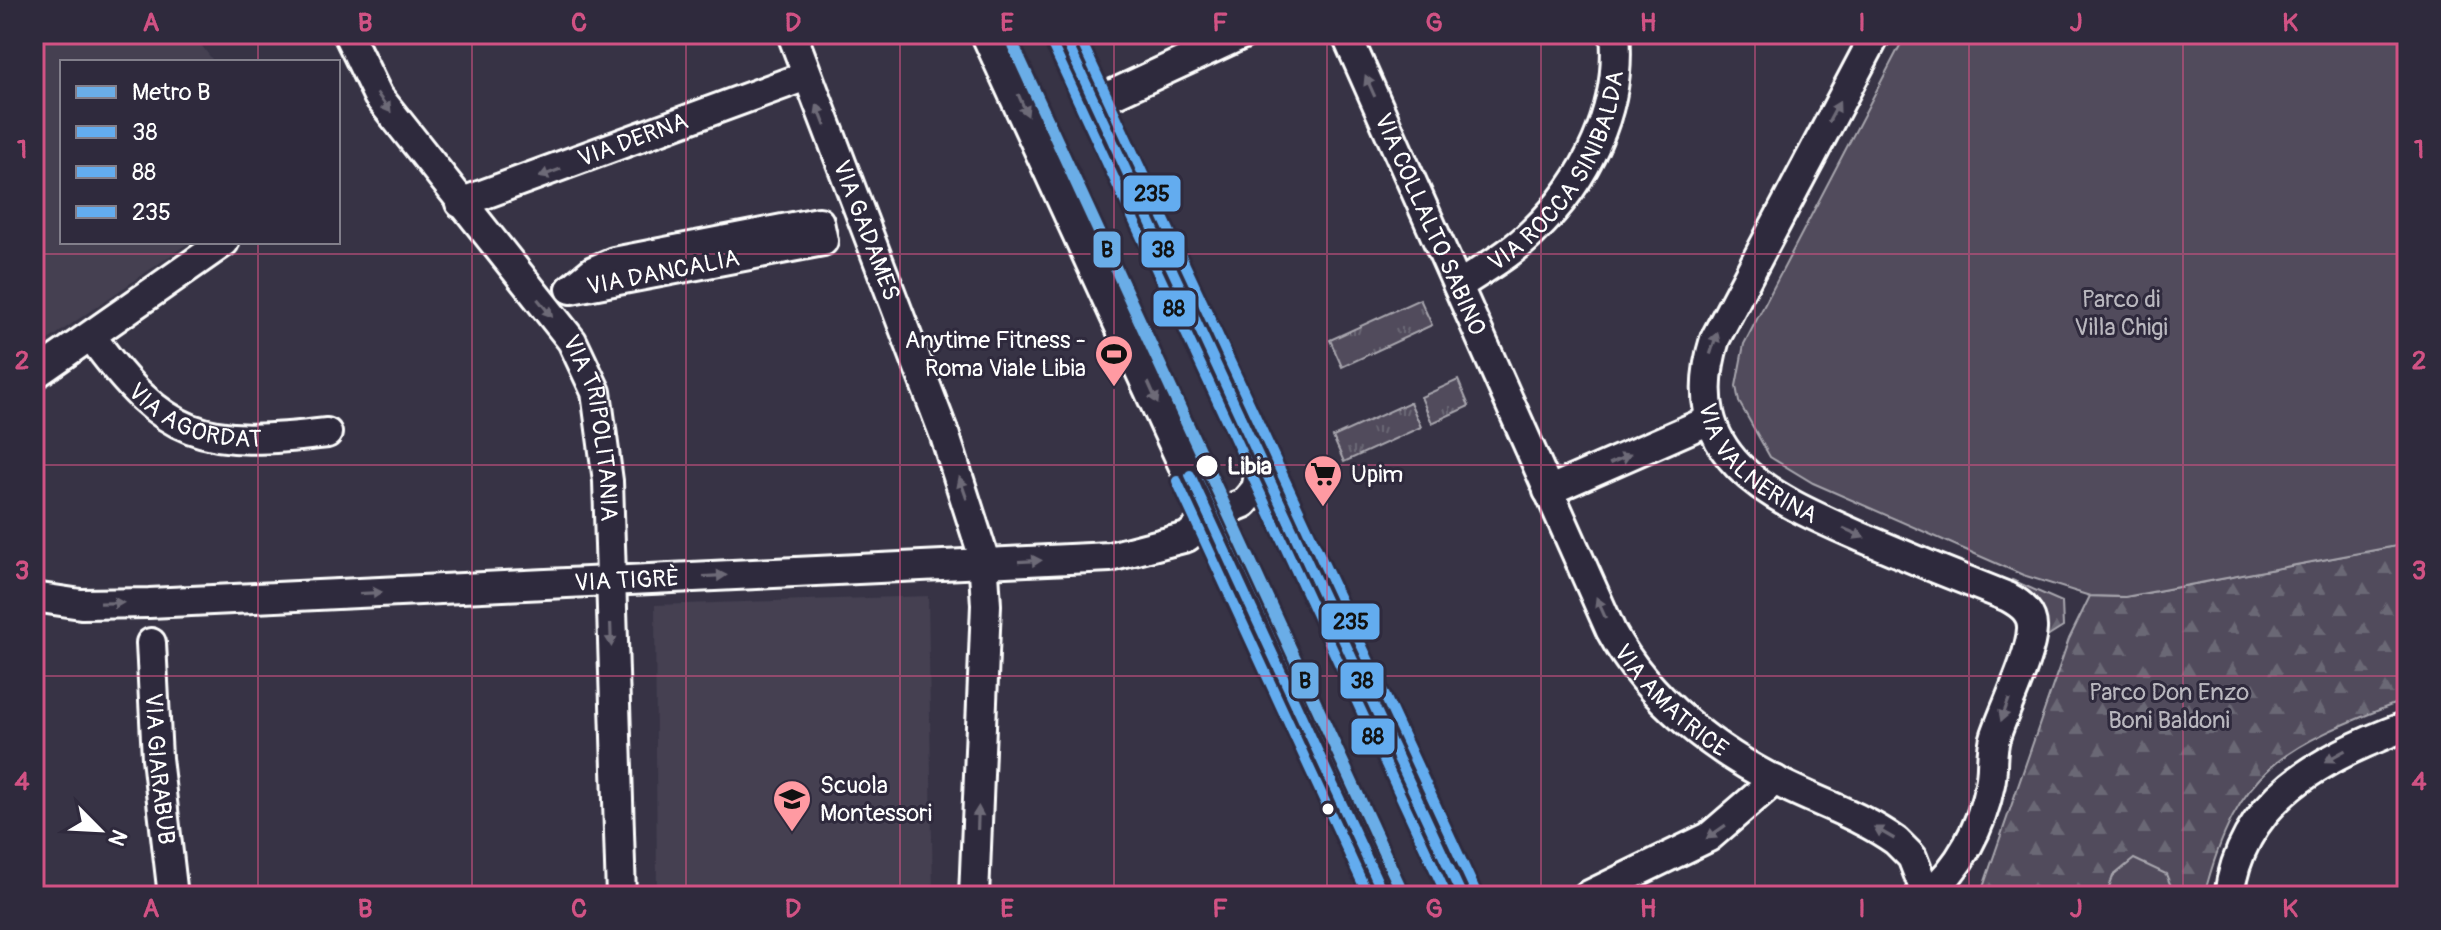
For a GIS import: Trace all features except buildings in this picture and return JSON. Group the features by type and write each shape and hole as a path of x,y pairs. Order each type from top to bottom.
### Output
{"street":[{"name":"VIA TRIPOLITANIA","path":"348,34 378,96 572,341 591,380 603,424 607,466 621,896"},
{"name":"VIA GADAMES","path":"792,34 945,436 975,522 984,563 986,605 974,896"},
{"path":"990,34 1385,896"},
{"path":"1063,34 1462,896"},
{"path":"1096,102 1243,34"},
{"name":"VIA COLLALTO SABINO","path":"1346,34 1513,414"},
{"name":"VIA ROCCA SINIBALDA","path":"1458,286 1532,233 1578,174 1608,116 1615,77 1615,34"},
{"name":"VIA VALNERINA","path":"1876,34 1715,339 1707,376 1710,420 1737,466 1765,491 1856,535 2008,597 2026,609 2033,629 1992,748 1991,781 1966,850 1946,879 1927,895"},
{"name":"VIA DERNA","path":"460,203 806,76"},
{"name":"VIA DANCALIA","path":"821,232 614,262 593,271 571,289 601,286 821,232 862,218"},
{"path":"34,375 221,244"},
{"name":"VIA AGORDAT","path":"91,336 140,398 176,424 206,435 242,440 327,433"},
{"name":"VIA AMATRICE","path":"1513,414 1611,631 1639,677 1673,710 1738,759 1896,841 1912,857 1927,895"},
{"path":"1548,491 1710,420"},
{"name":"VIA TIGRÈ","path":"34,597 81,604 149,603 984,563 1133,553 1187,537 1210,517 1251,497 1262,462"},
{"path":"1225,550 1238,527 1250,516 1265,514 1289,518"},
{"name":"VIA GIARABUB","path":"151,643 157,758 173,896"},
{"path":"2229,896 2246,838 2274,800 2334,756 2407,726"},
{"path":"1587,896 1709,837 1775,780"}],"shaded area":[{"path":"42,34 193,34 212,60 60,60 60,244 187,244 34,350 34,41"},
{"path":"928,596 933,896 657,896 655,605"}],"green space":[{"name":"Parco di Villa Chigi","path":"1906,34 2407,34 2407,544 2125,597 2090,596 2023,575 1813,483 1770,457 1739,402 1736,386 1744,344"},
{"path":"1420,299 1432,325 1342,367 1330,340"},
{"path":"1458,380 1469,406 1432,423 1421,397"},
{"path":"1410,402 1421,427 1344,462 1333,437"},
{"name":"Parco Don Enzo Boni Baldoni","path":"2407,544 2407,699 2329,731 2273,765 2233,816 2204,896 1980,896 2069,639 2090,596 2125,597"},
{"path":"2012,580 2062,602 2063,627 2044,639 2009,588"},
{"path":"2134,859 2166,874 2175,896 2106,896 2113,876"}],"metro line":[{"name":"B","path":"1008,34 1404,896"}],"transit line":[{"name":"38","path":"1063,34 1462,896"},
{"name":"235","path":"1078,34 1475,890"},
{"name":"88","path":"1050,40 1447,896"},
{"name":"235","path":"1203,469 1394,883"},
{"name":"38","path":"1190,475 1381,889"},
{"name":"88","path":"1177,481 1368,895"}],"place":[{"name":"Anytime Fitness - Roma Viale Libia","path":"1114,388"},
{"name":"Libia","path":"1207,466"},
{"name":"Upim","path":"1323,508"},
{"name":"Scuola Montessori","path":"792,833"}]}
